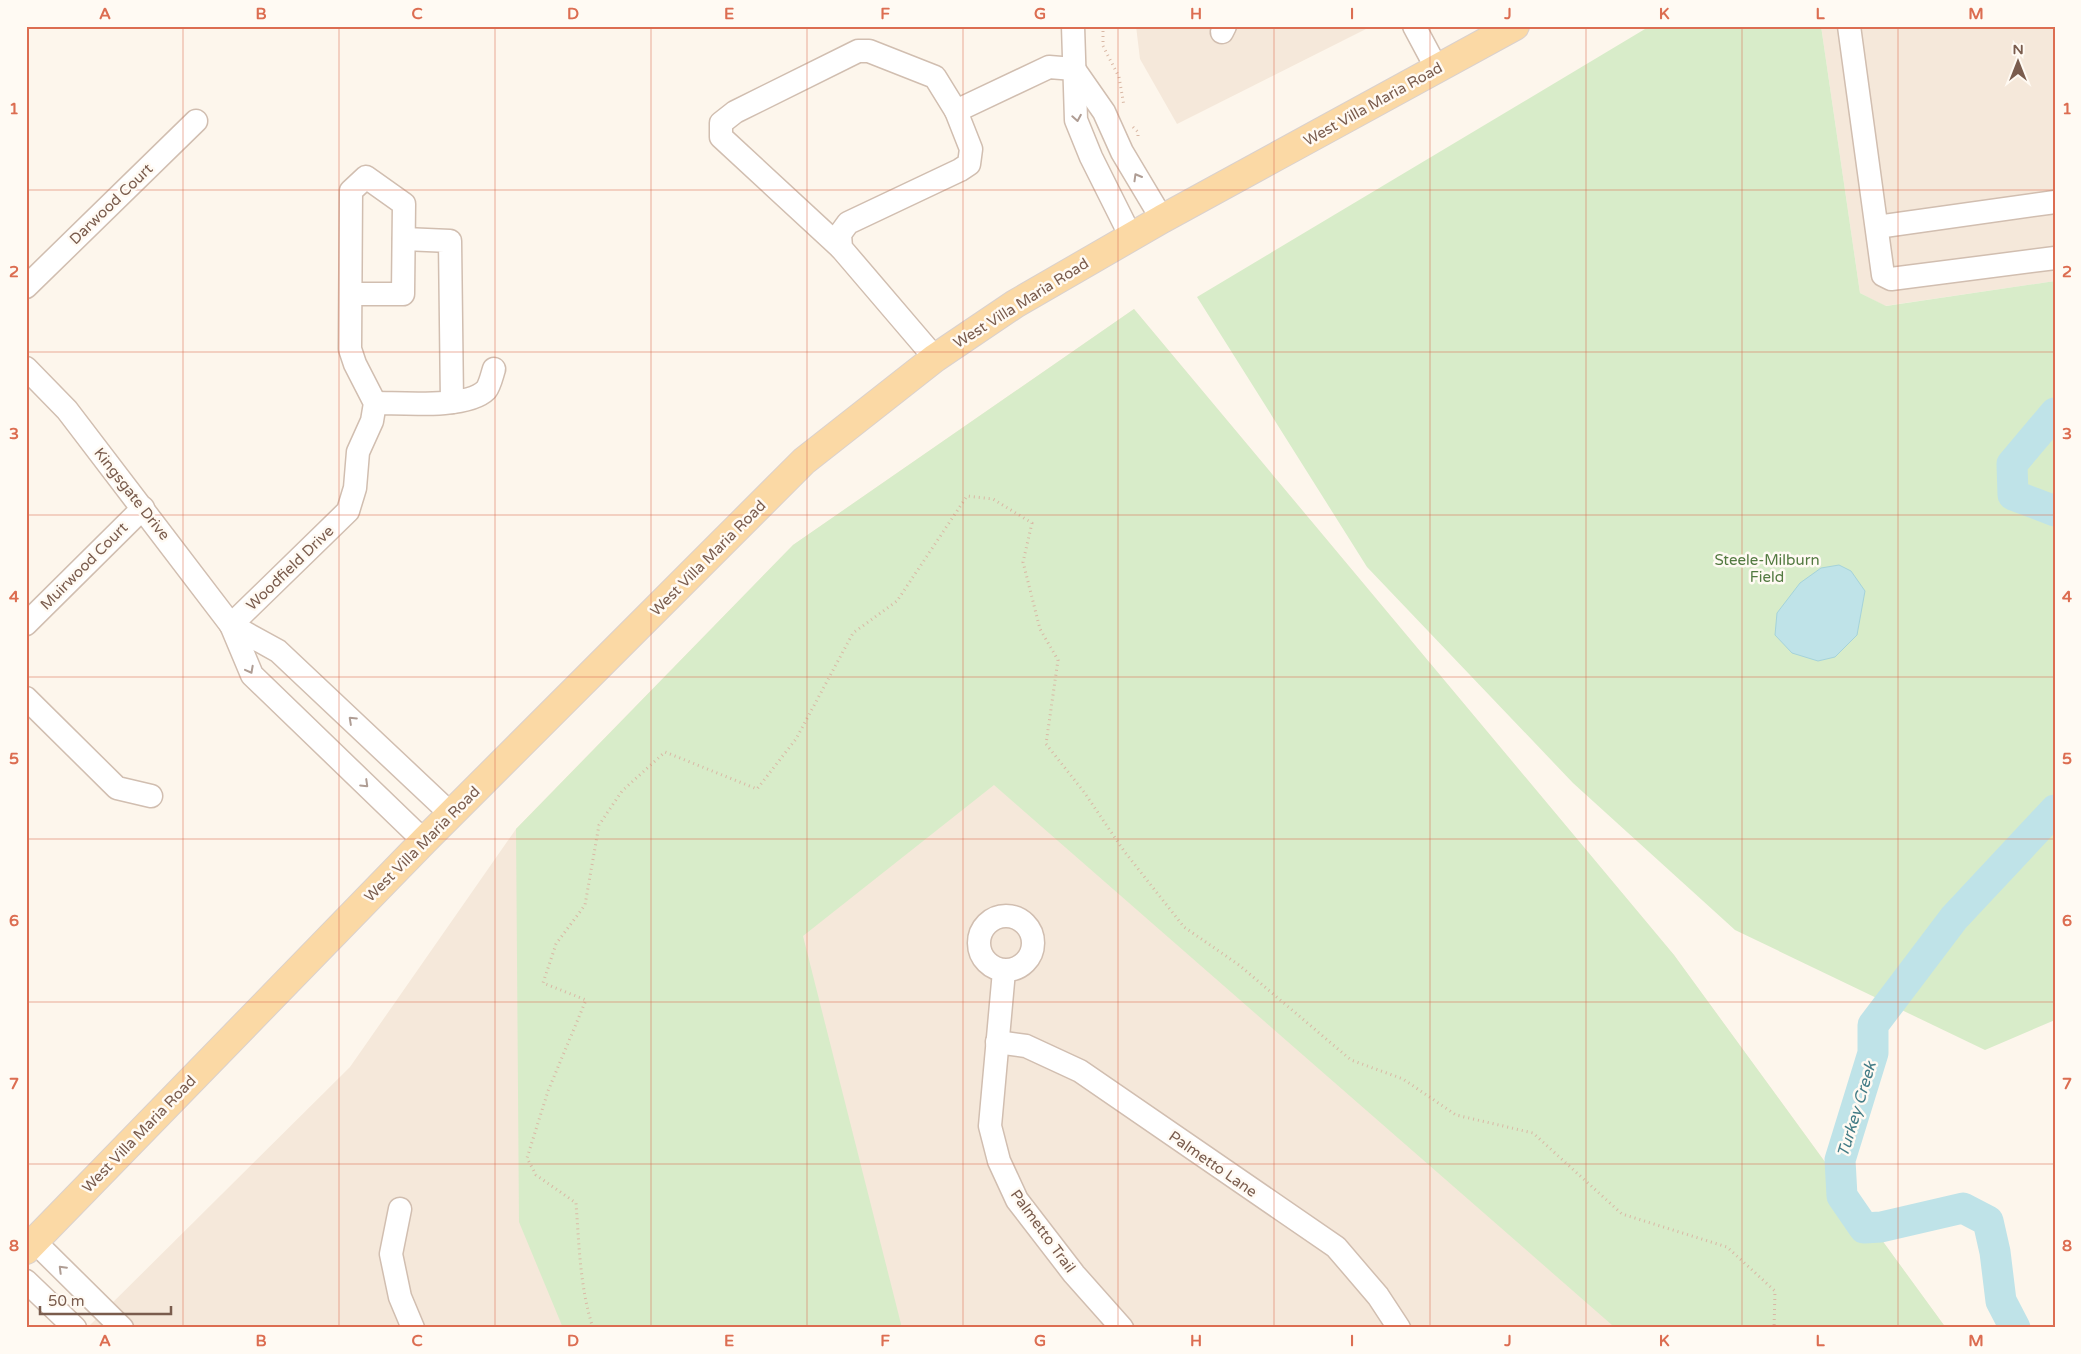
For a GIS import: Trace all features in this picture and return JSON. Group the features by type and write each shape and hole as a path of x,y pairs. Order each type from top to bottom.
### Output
{"main road":[{"name":"West Villa Maria Road","path":"30,1246 424,841 804,461 935,358 1015,304 1131,237 1515,26"}],"street":[{"path":"1072,26 1076,120 1091,157 1131,237"},
{"path":"1414,26 1437,70"},
{"path":"1849,26 1883,275 1891,279 2055,258"},
{"path":"841,248 840,234 848,223 969,164 971,149 956,111 935,77 869,51 858,51 735,112 721,123 721,137 841,248 935,358"},
{"path":"956,111 1048,68 1074,69"},
{"path":"1074,69 1104,112 1122,152 1162,220"},
{"name":"Darwood Court","path":"26,287 196,121"},
{"path":"351,294 402,294 404,204 366,177 351,191 350,349 355,364 375,403 452,402 477,398 487,389 494,369"},
{"path":"1877,227 2055,202"},
{"path":"404,239 450,241 452,402"},
{"name":"Kingsgate Drive","path":"26,368 67,410 231,625 252,675 424,841"},
{"name":"Woodfield Drive","path":"231,625 348,511 355,488 358,452 372,421 375,403"},
{"name":"Muirwood Court","path":"26,624 143,508"},
{"name":"Kingsgate Drive","path":"231,625 278,651 452,814"},
{"path":"26,698 117,788 151,796"},
{"name":"Palmetto Trail","path":"1004,971 990,1126 999,1161 1017,1200 1074,1274 1122,1328"},
{"name":"Palmetto Lane","path":"997,1042 1026,1046 1080,1071 1336,1247 1378,1296 1399,1328"},
{"path":"400,1210 391,1254 400,1297 413,1328"},
{"path":"30,1246 122,1328"},
{"path":"26,1281 75,1328"}],"path":[{"path":"1103,26 1103,46 1118,77 1125,110"},
{"path":"1122,152 1138,138 1138,132 1132,125"},
{"path":"593,1328 589,1315 579,1247 576,1203 536,1175 527,1158 548,1091 586,1000 543,983 556,944 585,906 599,825 622,791 666,752 757,789 796,739 853,633 897,601 967,496 993,499 1032,523 1024,562 1040,629 1058,660 1046,744 1084,792 1124,851 1184,927 1240,965 1351,1060 1403,1079 1456,1115 1533,1134 1622,1214 1727,1248 1775,1291 1774,1328"}],"shaded area":[{"path":"1136,26 1372,26 1177,124 1140,59"},
{"path":"1821,26 2055,26 2055,281 1885,306 1860,293"},
{"path":"1134,309 1674,955 1946,1328 87,1328 350,1067 516,829 793,545"}],"green space":[{"name":"Steele-Milburn Field","path":"1650,26 1821,26 1860,293 1886,306 2055,281 2055,1020 1985,1050 1735,930 1573,783 1367,567 1197,297"},
{"path":"1134,309 1674,955 1946,1328 1612,1328 1612,1325 994,785 803,936 902,1328 563,1328 519,1222 516,829 793,545"}],"water":[{"path":"1839,565 1851,571 1865,591 1857,635 1835,657 1818,661 1792,653 1775,635 1777,613 1800,583 1821,568"}],"waterway":[{"name":"Turkey Creek","path":"2055,413 2012,464 2013,495 2055,511"},
{"name":"Turkey Creek","path":"2015,1328 2001,1301 1995,1252 1988,1221 1963,1208 1881,1227 1864,1228 1842,1196 1840,1160 1873,1053 1873,1025 1954,918 2055,810"}]}
